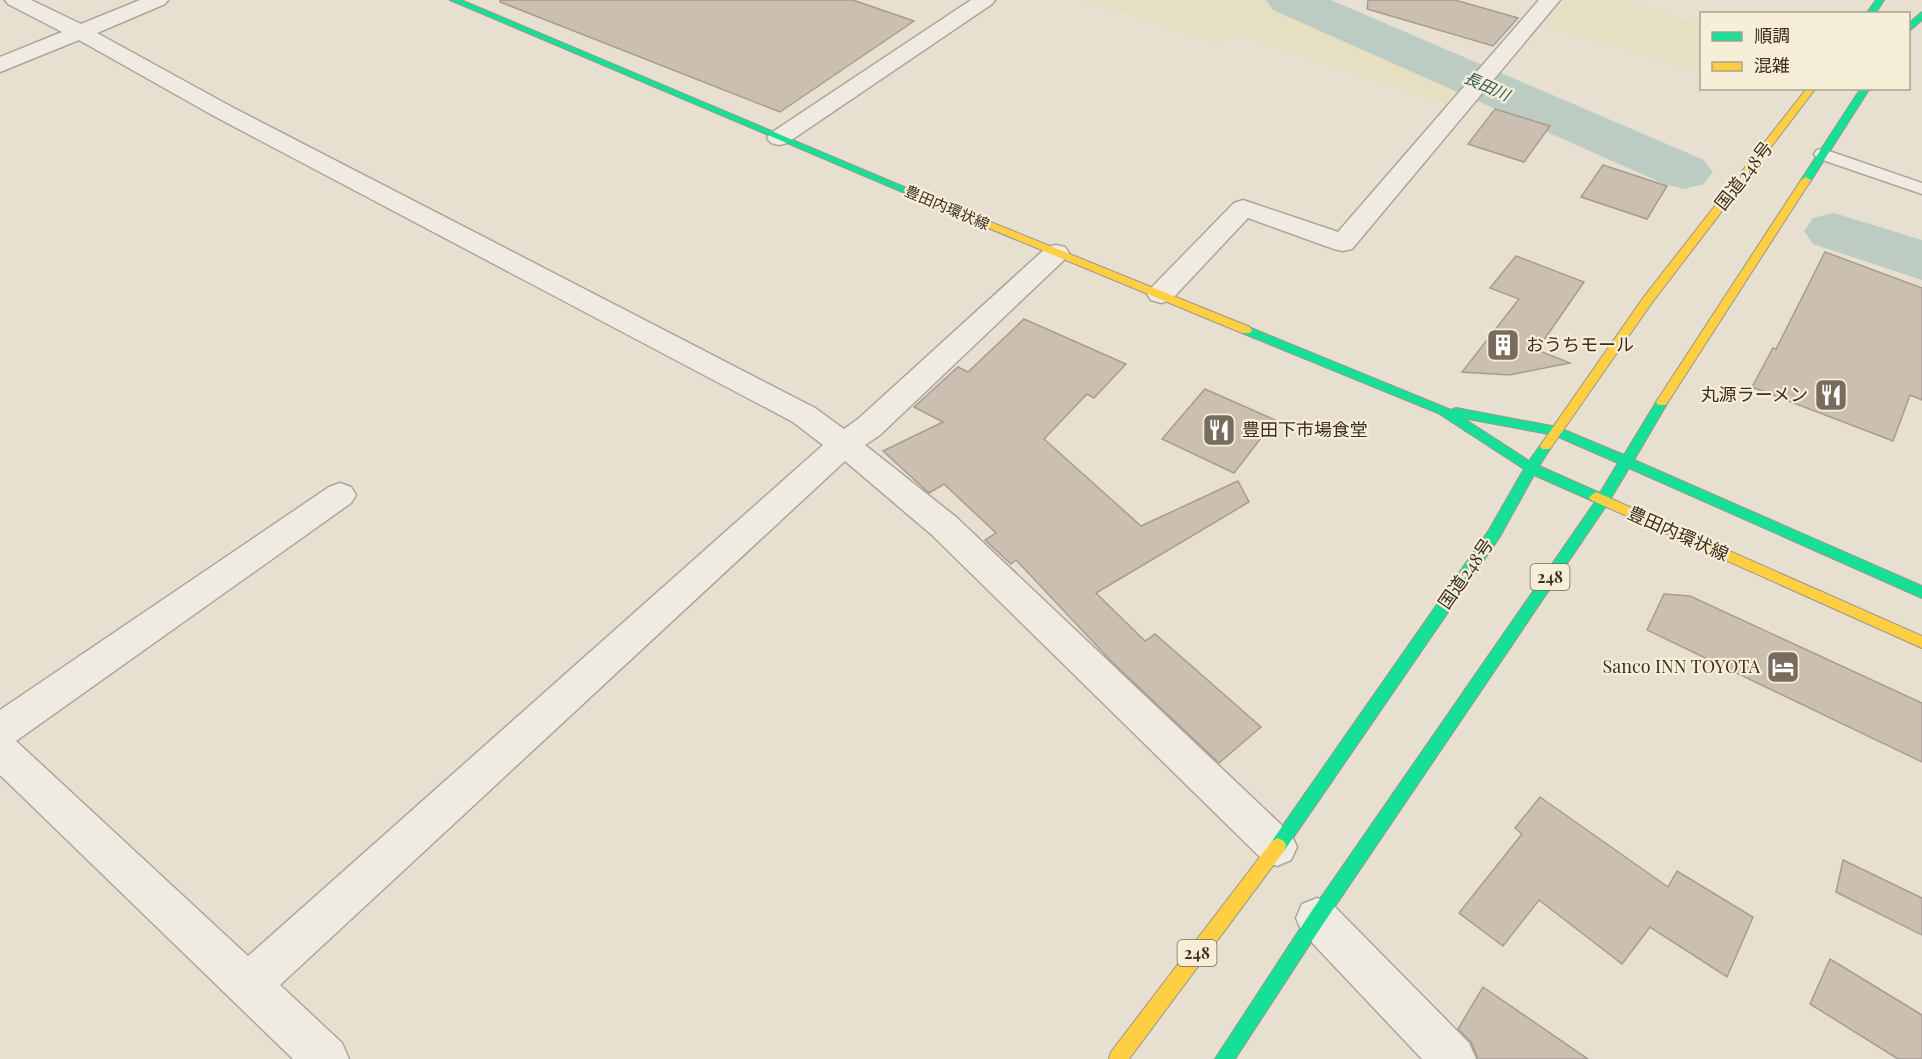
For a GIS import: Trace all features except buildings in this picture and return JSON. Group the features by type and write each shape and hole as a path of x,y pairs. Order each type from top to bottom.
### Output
{"main road":[{"name":"豊田内環状線","path":"454,0 1056,253 1442,410 1531,468 1922,642"},
{"path":"1910,28 1922,15"},
{"name":"国道248号","path":"1118,1059 1277,847 1494,534 1531,468 1647,301 1810,90"},
{"name":"248","path":"1224,1059 1317,918 1603,500 1679,374 1865,90"},
{"name":"豊田内環状線","path":"1442,410 1557,430 1922,592"}],"street":[{"path":"15,0 80,32 222,111 804,415 844,444 944,526 1277,847"},
{"path":"0,65 158,0"},
{"path":"779,138 986,0"},
{"path":"1161,294 1243,208 1343,243 1550,0"},
{"path":"249,984 844,444 869,427 1056,253"},
{"path":"0,731 340,495"},
{"path":"0,750 326,1059"},
{"path":"1317,918 1453,1059"}],"lane":[{"path":"1823,154 1922,189"}],"shaded area":[{"path":"1080,0 1275,0 1475,89 1459,108 1233,34 1216,43"},
{"path":"1566,0 1618,0 1700,23 1700,72 1545,26"}],"waterway":[{"name":"長田川","path":"1290,0 1684,172"},
{"name":"長田川","path":"1834,231 1922,261"}],"traffic: fast":[{"path":"454,0 956,211"},
{"path":"1871,12 1880,0"},
{"path":"1910,28 1922,15"},
{"path":"1806,180 1865,90"},
{"path":"1246,330 1442,410 1531,468 1596,497"},
{"path":"1224,1059 1317,918 1603,500 1662,402"},
{"path":"1456,412 1557,431 1922,592"},
{"path":"1278,846 1494,534 1546,446"}],"traffic: slow":[{"path":"1546,446 1647,301 1810,90"},
{"path":"1662,402 1806,180"},
{"path":"956,211 1246,330"},
{"path":"1596,497 1922,642"},
{"path":"1118,1059 1278,846"}],"place":[{"name":"おうちモール","path":"1503,345"},
{"name":"丸源ラーメン","path":"1831,395"},
{"name":"豊田下市場食堂","path":"1219,430"},
{"name":"Sanco INN TOYOTA","path":"1783,667"}]}
